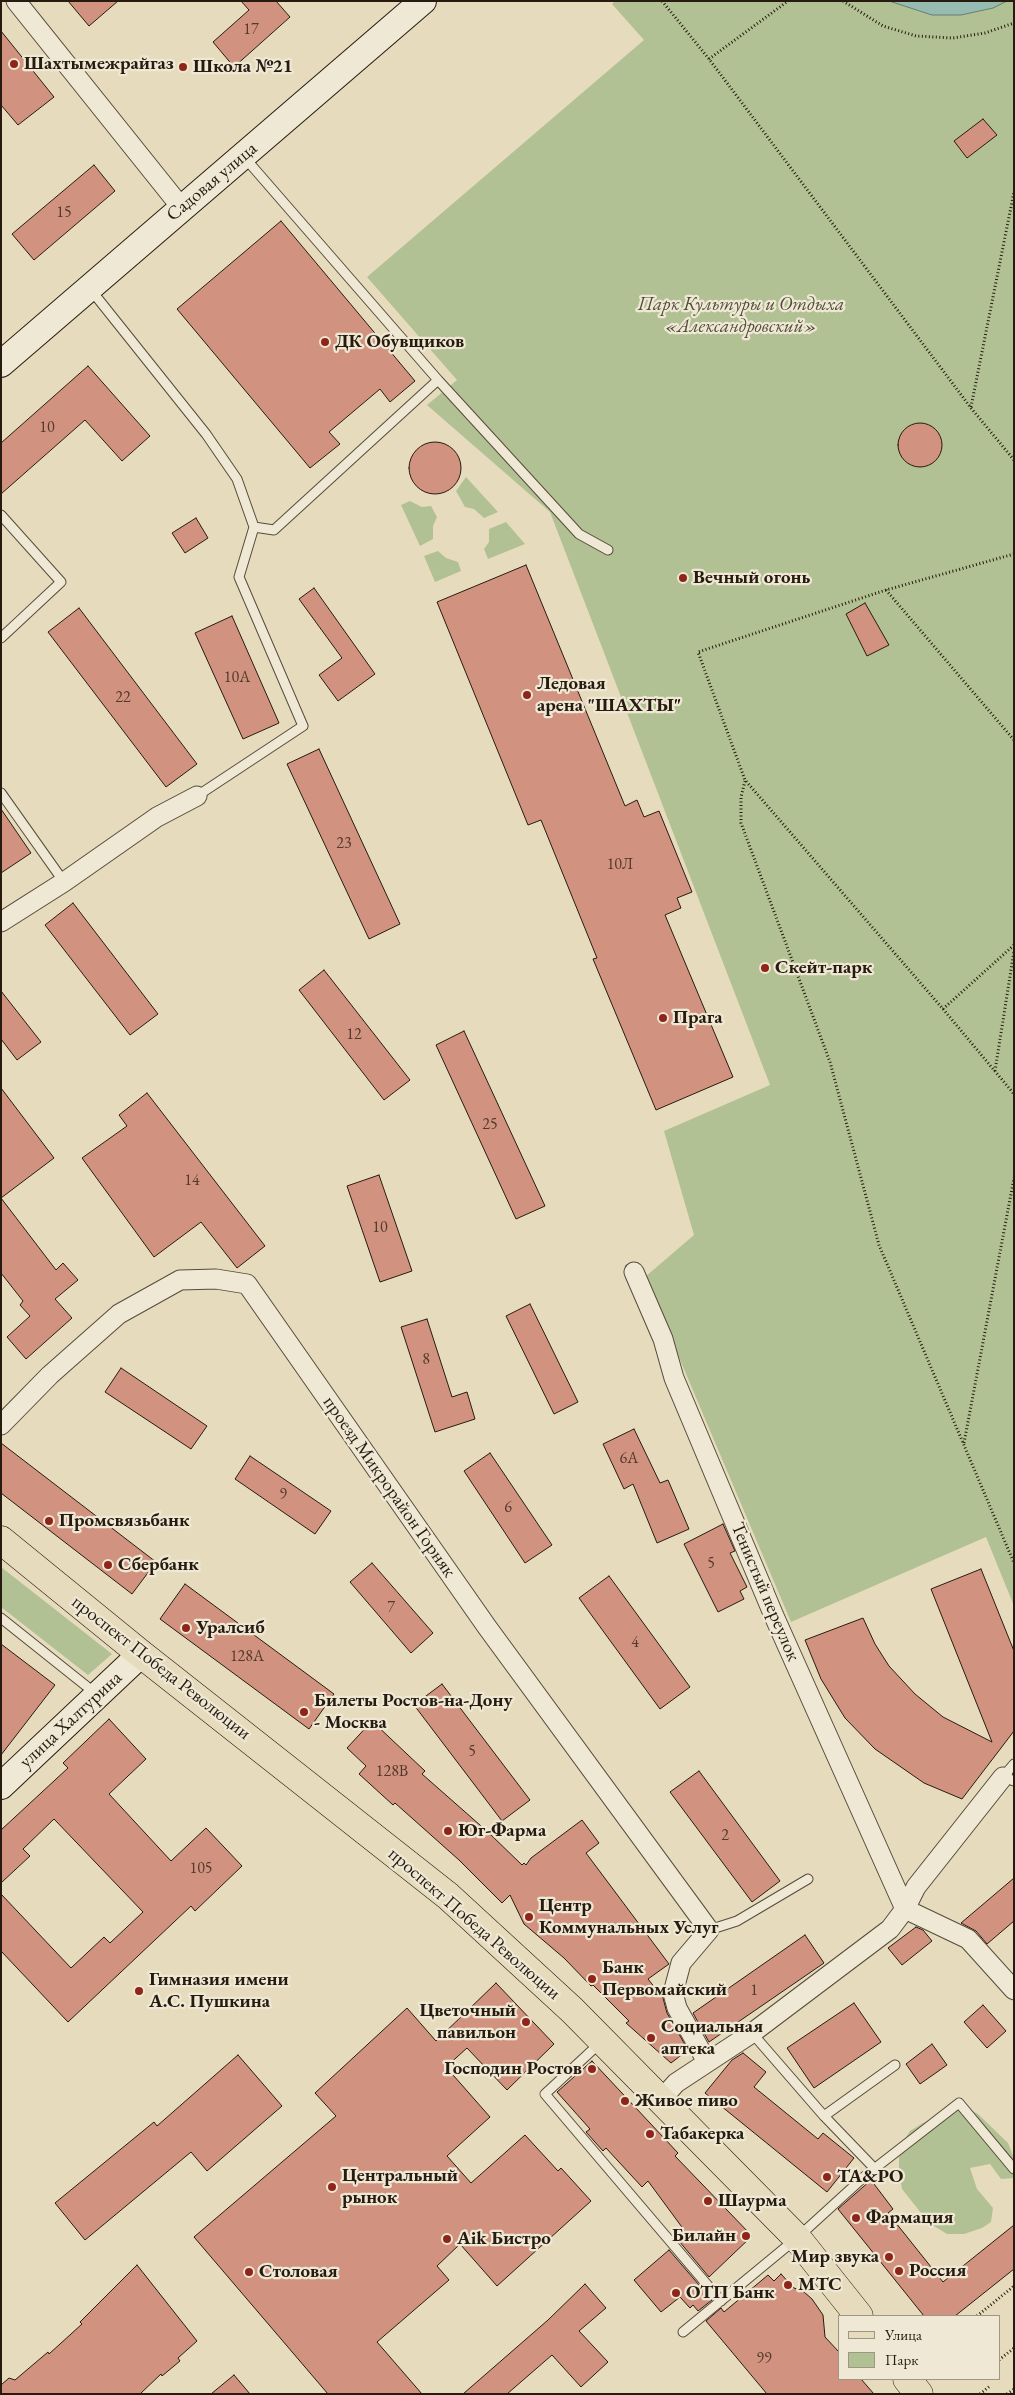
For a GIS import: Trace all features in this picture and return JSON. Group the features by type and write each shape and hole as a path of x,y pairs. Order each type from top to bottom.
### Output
{"main road":[{"name":"проспект Победа Революции","path":"1,1540 141,1654 448,1896 572,2010 797,2238 858,2315"},
{"path":"908,2380 919,2394"}],"street":[{"path":"16,1 181,208"},
{"name":"Садовая улица","path":"1,364 424,1"},
{"path":"1,922 64,882 157,818 197,796"},
{"name":"Тенистый переулок","path":"634,1272 663,1339 674,1378 781,1633 905,1909"},
{"name":"проезд Микрорайон Горняк","path":"1,1425 50,1375 120,1314 180,1280 216,1279 247,1284 487,1627 709,1930"},
{"name":"улица Халтурина","path":"1,1786 141,1654"},
{"path":"660,2101 676,2083 752,2033 890,1929 905,1909 916,1887 1010,1774"},
{"path":"905,1909 968,1939 1014,1990"},
{"path":"707,2062 677,2008 673,1993 681,1963 709,1930"}],"lane":[{"path":"243,156 438,380 579,534 608,550"},
{"path":"89,288 206,434 237,479 254,527 239,577 303,726 197,796"},
{"path":"254,527 274,530 438,380"},
{"path":"1,515 61,582 1,638"},
{"path":"1,793 64,882"},
{"path":"1,1618 97,1695"},
{"path":"709,1930 737,1922 808,1879"},
{"path":"752,2033 824,2116 875,2169"},
{"path":"602,2041 545,2094 721,2301"},
{"path":"824,2116 895,2066"},
{"path":"683,2332 797,2238 875,2169 959,2103 1014,2169"}],"path":[{"path":"662,1 709,59 971,408 1014,460"},
{"path":"709,59 788,1"},
{"path":"843,1 883,26 916,36 953,38 985,33 1014,23"},
{"path":"971,408 1014,192"},
{"path":"1014,554 886,590 698,652 745,780 943,1008 1014,1094"},
{"path":"886,590 1014,740"},
{"path":"745,780 741,797 741,823 830,1062 879,1245 1014,1563"},
{"path":"943,1008 1014,945"},
{"path":"995,1071 1014,951"},
{"path":"964,1444 1014,1178"},
{"path":"978,2315 1014,2286"},
{"path":"1000,2359 1014,2348"},
{"path":"980,2394 990,2386"},
{"path":"1007,2394 1014,2389"}],"green space":[{"name":"Парк Культуры и Отдыха «Александровский»","path":"615,1 1014,1 1014,1606 986,1537 791,1622 645,1277 694,1235 664,1131 770,1085 550,512 427,405 457,380 367,277 644,40 612,4"},
{"path":"466,477 498,512 484,518 474,509 465,507 456,491"},
{"path":"410,501 422,507 431,506 437,517 433,526 433,539 420,546 401,505"},
{"path":"506,522 525,544 488,559 484,549 489,542 489,529"},
{"path":"438,551 446,558 458,562 461,571 435,582 424,556"},
{"path":"1,1567 112,1654 88,1675 1,1607"},
{"path":"963,2106 978,2114 1008,2143 1014,2158 1014,2178 1001,2179 990,2164 970,2168 977,2189 993,2208 991,2222 982,2228 964,2234 947,2234 929,2223 902,2189 899,2172 899,2148 910,2131 923,2123"}],"water":[{"path":"889,1 1007,1 993,8 961,15 932,15"}],"building":[{"path":"68,1 118,1 89,26"},
{"path":"241,1 276,1 290,17 234,67 213,42 249,10"},
{"name":"Шахтымежрайгаз","path":"1,31 54,97 18,125 1,105"},
{"path":"983,119 997,135 967,158 954,141"},
{"path":"94,165 115,191 34,260 12,234"},
{"name":"ДК Обувщиков","path":"281,221 415,381 390,402 380,389 329,432 340,444 310,468 177,309"},
{"path":"88,366 150,436 122,461 85,420 1,494 1,443"},
{"path":"920,423 932,427 938,433 942,445 938,457 932,463 920,467 908,463 902,457 898,445 902,433 908,427"},
{"path":"430,442 440,442 454,449 461,463 461,473 454,487 440,494 430,494 420,490 413,483 409,473 409,463 413,453 420,446"},
{"path":"196,518 208,538 185,553 172,533"},
{"path":"526,565 625,806 637,800 644,817 659,811 692,892 677,898 681,908 665,915 733,1077 656,1110 593,959 597,958 541,820 528,825 437,602"},
{"path":"314,588 375,674 338,701 319,675 342,658 299,599"},
{"path":"865,603 889,645 867,656 846,614"},
{"path":"79,608 197,764 166,787 48,632"},
{"path":"232,616 279,723 243,739 195,633"},
{"path":"319,749 400,924 369,939 287,764"},
{"path":"1,809 31,853 1,873"},
{"path":"73,903 158,1014 130,1035 45,925"},
{"path":"324,970 410,1080 384,1100 299,990"},
{"path":"1,991 41,1042 17,1060 1,1039"},
{"path":"464,1031 545,1206 516,1219 436,1045"},
{"path":"1,1088 54,1158 1,1198"},
{"path":"147,1093 265,1246 237,1268 201,1222 154,1257 82,1158 127,1126 119,1115"},
{"path":"379,1175 412,1271 380,1282 347,1186"},
{"path":"1,1198 56,1270 63,1263 78,1280 55,1299 72,1318 26,1359 7,1337 30,1316 20,1305 23,1301 1,1273"},
{"path":"530,1304 578,1402 554,1414 506,1316"},
{"path":"427,1319 452,1397 467,1392 475,1419 435,1432 401,1327"},
{"path":"121,1368 207,1426 191,1449 105,1392"},
{"path":"634,1429 660,1483 668,1480 689,1529 657,1543 633,1484 624,1489 603,1444"},
{"path":"1,1443 156,1562 132,1594 1,1493"},
{"path":"490,1453 552,1545 525,1563 464,1471"},
{"path":"250,1456 331,1511 315,1534 235,1479"},
{"path":"723,1524 735,1551 730,1553 747,1587 740,1591 744,1599 718,1612 684,1544"},
{"path":"372,1563 433,1633 411,1653 350,1582"},
{"path":"981,1569 1014,1651 1014,1731 962,1799 924,1783 875,1749 845,1718 821,1679 805,1640 863,1618 875,1644 889,1666 915,1694 943,1717 992,1742 931,1589"},
{"path":"609,1576 690,1687 660,1709 579,1598"},
{"path":"185,1584 334,1694 309,1729 160,1619"},
{"path":"1,1644 55,1685 1,1755"},
{"path":"442,1684 530,1800 502,1821 414,1705"},
{"path":"109,1719 146,1759 109,1794 171,1861 206,1828 242,1866 195,1911 191,1906 68,2022 1,1951 1,1894 71,1968 104,1937 110,1943 143,1912 54,1819 23,1849 30,1856 1,1883 1,1830 68,1768 63,1763"},
{"path":"372,1721 425,1771 422,1774 522,1865 524,1863 526,1865 531,1858 582,1820 599,1843 586,1853 669,1964 648,1979 663,1998 667,2013 688,2050 671,2063 626,2023 629,2021 593,1985 591,1986 564,1958 524,1924 510,1895 502,1903 459,1860 359,1774 366,1766 347,1748"},
{"path":"699,1771 780,1881 752,1902 670,1792"},
{"path":"1014,1878 1014,1921 987,1944 976,1931 961,1923"},
{"path":"916,1927 923,1930 932,1941 902,1965 888,1948"},
{"path":"805,1935 824,1963 709,2042 693,2013"},
{"path":"496,1983 554,2044 507,2090 467,2048 446,2067 490,2117 447,2156 471,2183 525,2135 558,2171 561,2168 591,2201 497,2286 460,2244 437,2266 449,2280 377,2342 422,2394 328,2394 194,2237 336,2116 315,2093 407,2008 436,2041"},
{"path":"854,2003 881,2042 814,2088 787,2048"},
{"path":"983,2005 1006,2031 987,2048 964,2022"},
{"path":"932,2044 947,2065 920,2084 906,2064"},
{"path":"743,2053 766,2072 754,2087 818,2139 823,2133 854,2158 827,2192 705,2093 732,2060"},
{"path":"238,2055 282,2106 207,2171 191,2152 85,2240 55,2203 154,2122 157,2126"},
{"path":"592,2061 678,2153 675,2156 752,2236 709,2277 679,2241 687,2234 648,2181 642,2187 606,2148 603,2151 586,2132 590,2129 557,2092"},
{"path":"871,2180 893,2209 888,2213 943,2282 1014,2225 1014,2269 956,2315 923,2315 838,2209"},
{"path":"669,2250 712,2300 698,2311 693,2305 690,2308 680,2297 661,2312 634,2280"},
{"path":"137,2265 197,2341 178,2358 180,2361 162,2376 161,2374 140,2394 1,2394 1,2385 9,2378 15,2380 48,2352 49,2354 82,2324 80,2322"},
{"path":"781,2274 794,2288 804,2292 812,2299 823,2315 825,2337 838,2351 838,2380 862,2380 874,2394 767,2394 706,2321 721,2308 724,2312 768,2275 774,2281"},
{"path":"585,2284 606,2308 579,2331 608,2362 581,2387 552,2355 507,2394 463,2394 548,2320"},
{"path":"234,2375 250,2394 211,2394"}],"place":[{"name":"Шахтымежрайгаз","path":"14,64"},
{"name":"Школа №21","path":"183,67"},
{"name":"ДК Обувщиков","path":"325,342"},
{"name":"Вечный огонь","path":"683,578"},
{"name":"Ледовая арена \"ШАХТЫ\"","path":"527,695"},
{"name":"Скейт-парк","path":"765,968"},
{"name":"Прага","path":"663,1018"},
{"name":"Промсвязьбанк","path":"49,1521"},
{"name":"Сбербанк","path":"108,1565"},
{"name":"Уралсиб","path":"186,1628"},
{"name":"Билеты Ростов-на-Дону - Москва","path":"304,1712"},
{"name":"Юг-Фарма","path":"448,1831"},
{"name":"Центр Коммунальных Услуг","path":"529,1917"},
{"name":"Банк Первомайский","path":"592,1979"},
{"name":"Гимназия имени А.С. Пушкина","path":"139,1991"},
{"name":"Цветочный павильон","path":"526,2022"},
{"name":"Социальная аптека","path":"651,2038"},
{"name":"Господин Ростов","path":"592,2069"},
{"name":"Живое пиво","path":"625,2101"},
{"name":"Табакерка","path":"650,2134"},
{"name":"ТА&РО","path":"827,2177"},
{"name":"Центральный рынок","path":"332,2187"},
{"name":"Шаурма","path":"708,2201"},
{"name":"Фармация","path":"856,2218"},
{"name":"Билайн","path":"746,2236"},
{"name":"Aik Бистро","path":"447,2239"},
{"name":"Мир звука","path":"889,2257"},
{"name":"Россия","path":"899,2271"},
{"name":"Столовая","path":"249,2272"},
{"name":"МТС","path":"788,2285"},
{"name":"ОТП Банк","path":"676,2293"}]}
